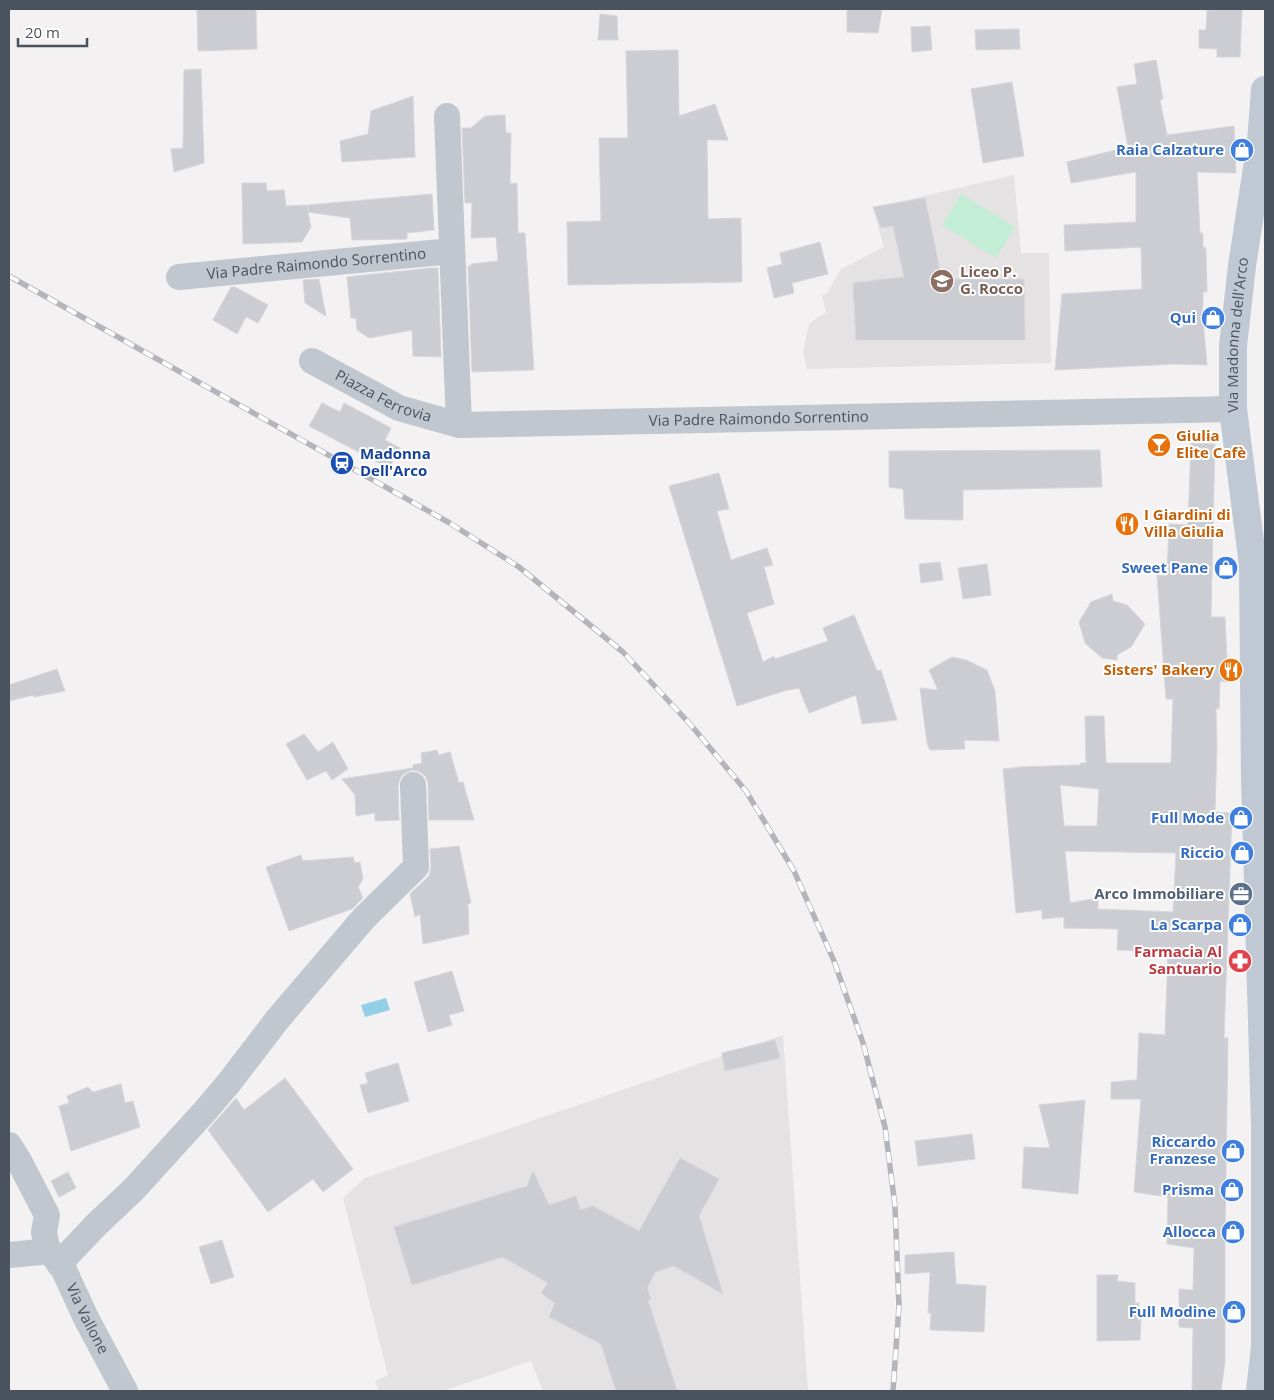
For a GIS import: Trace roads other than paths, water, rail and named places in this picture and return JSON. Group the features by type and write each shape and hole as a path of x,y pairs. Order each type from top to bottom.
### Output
{"main road":[{"name":"Via Madonna dell'Arco","path":"1260,1391 1265,1347 1265,1125 1255,780 1253,564 1233,409 1233,346 1242,266 1261,142 1265,90"}],"street":[{"path":"447,116 459,425"},
{"name":"Via Padre Raimondo Sorrentino","path":"179,277 452,251"},
{"name":"Piazza Ferrovia","path":"312,361 399,408 459,425"},
{"name":"Via Padre Raimondo Sorrentino","path":"459,425 1233,409"},
{"path":"53,1256 96,1225 134,1189 228,1084 277,1020 364,918 416,867 413,785"},
{"path":"9,1146 19,1161 47,1215 44,1232 53,1256"},
{"path":"9,1255 41,1252 53,1256"},
{"name":"Via Vallone","path":"53,1256 63,1268 86,1318 125,1391"}],"water":[{"path":"386,998 390,1010 365,1017 361,1005"}],"railway":[{"path":"9,276 448,522 519,567 623,652 690,724 746,791 794,871 834,961 863,1043 885,1127 895,1206 899,1306 893,1391"}],"place":[{"name":"Raia Calzature","path":"1242,150"},
{"name":"Liceo P. G. Rocco","path":"942,281"},
{"name":"Qui","path":"1213,318"},
{"name":"Giulia Elite Cafè","path":"1159,445"},
{"name":"Madonna Dell'Arco","path":"342,463"},
{"name":"I Giardini di Villa Giulia","path":"1127,524"},
{"name":"Sweet Pane","path":"1226,568"},
{"name":"Sisters' Bakery","path":"1231,670"},
{"name":"Full Mode","path":"1241,818"},
{"name":"Riccio","path":"1242,853"},
{"name":"Arco Immobiliare","path":"1241,894"},
{"name":"La Scarpa","path":"1240,925"},
{"name":"Farmacia Al Santuario","path":"1240,961"},
{"name":"Riccardo Franzese","path":"1233,1151"},
{"name":"Prisma","path":"1232,1190"},
{"name":"Allocca","path":"1233,1232"},
{"name":"Full Modine","path":"1234,1312"}]}
